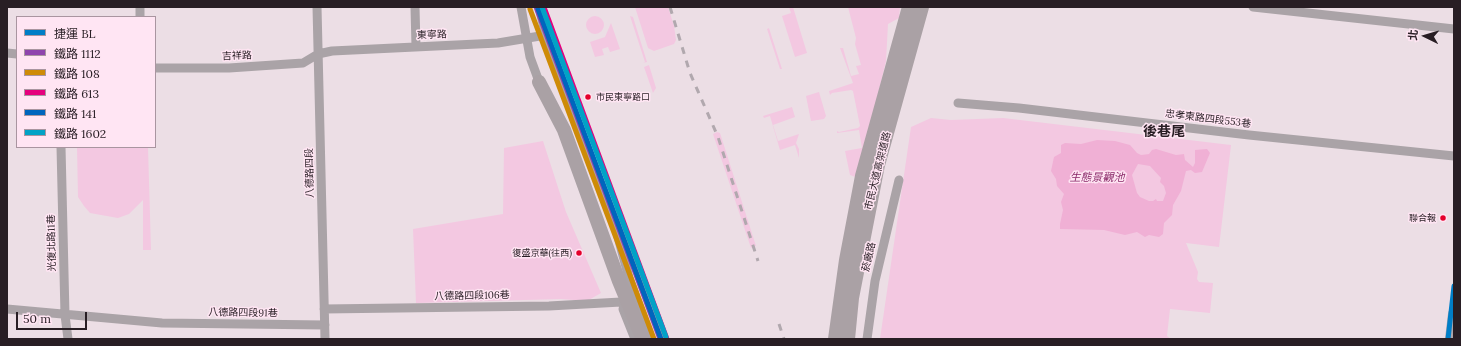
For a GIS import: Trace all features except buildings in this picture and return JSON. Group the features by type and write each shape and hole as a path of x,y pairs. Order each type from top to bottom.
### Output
{"highway":[{"name":"市民大道高架道路","path":"835,339 846,260 862,176 909,7"},
{"name":"市民大道高架道路","path":"848,339 852,298 878,165 922,7"},
{"path":"539,82 564,130 643,339"}],"main road":[{"path":"1451,339 1454,319"}],"street":[{"name":"八德路四段","path":"317,7 325,339"},
{"path":"415,7 416,47"},
{"path":"521,7 530,57 635,339"},
{"path":"539,7 550,53 609,205 631,254 664,339"},
{"path":"1253,7 1454,29"},
{"name":"東寧路","path":"318,54 332,51 498,43 546,35"},
{"name":"吉祥路","path":"156,68 229,68 303,63 318,54"},
{"name":"忠孝東路四段553巷","path":"958,103 1026,109 1249,135 1454,156"},
{"name":"光復北路11巷","path":"61,148 65,316 68,339"},
{"name":"菸廠路","path":"867,339 875,281 899,180"},
{"path":"609,205 629,278 651,339"},
{"name":"八德路四段106巷","path":"324,309 549,306 621,302"},
{"name":"八德路四段91巷","path":"7,309 65,316 162,323 325,325"}],"shaded area":[{"path":"635,7 668,7 674,26 676,40 674,44 654,51 648,48"},
{"path":"789,7 793,7 807,53 795,57 782,16 791,13"},
{"path":"848,7 900,7 899,18 888,24 886,61 858,178 850,175 845,151 862,148 859,130 837,133 837,131 839,132 858,128 860,126 853,91 832,93 830,95 829,91 853,83 840,48 843,48 851,76 859,74 856,66 861,65 855,44 856,38"},
{"path":"591,16 599,16 604,21 602,32 599,34 591,34 586,29 586,21"},
{"path":"630,16 633,17 647,62 643,63 645,62"},
{"path":"611,23 620,49 610,52 608,47 602,49 604,55 595,57 590,42 605,37"},
{"path":"769,28 782,69 780,69 767,29"},
{"path":"649,65 656,88 653,93 644,67"},
{"path":"819,92 826,116 824,119 811,121 806,96"},
{"path":"792,107 795,117 773,125 778,141 799,134 796,143 799,149 799,158 795,145 780,150 770,116 764,118 763,116"},
{"path":"931,118 951,120 1003,118 1231,145 1219,247 1186,243 1198,272 1197,279 1199,282 1213,283 1210,313 1170,309 1167,336 1171,339 880,339 911,127"},
{"path":"717,132 720,133 756,246 751,248 713,134"},
{"path":"543,141 566,212 601,293 587,301 561,299 416,303 413,229 503,214 504,148"},
{"path":"77,148 148,148 151,250 143,250 143,200 129,214 118,218 90,213 78,197"}],"water":[{"name":"生態景觀池","path":"1097,140 1115,141 1130,145 1137,153 1141,155 1149,154 1152,150 1156,149 1176,155 1184,154 1185,160 1193,167 1195,163 1195,150 1207,149 1210,153 1202,172 1195,173 1191,170 1186,171 1181,191 1173,205 1172,215 1164,223 1163,234 1159,237 1149,235 1145,237 1137,232 1125,235 1104,230 1060,229 1063,210 1061,202 1064,194 1057,186 1056,179 1051,171 1054,157 1061,153 1061,145 1065,143 1081,144","holes":["1138,164 1150,166 1161,178 1160,182 1164,186 1166,193 1163,201 1157,201 1156,199 1149,201 1140,197 1137,193 1132,175"]}],"railway":[{"path":"670,7 690,73 718,137 758,261"},
{"path":"779,324 784,339"}],"metro line":[{"name":"BL","path":"1448,339 1454,286"}],"rail line":[{"name":"1112","path":"536,7 660,339"},
{"name":"1602","path":"542,7 666,337"},
{"name":"613","path":"544,7 667,339"},
{"name":"108","path":"530,9 654,339"},
{"name":"141","path":"538,9 661,339"}],"place":[{"name":"市民東寧路口","path":"588,97"},
{"name":"聯合報","path":"1443,218"},
{"name":"復盛京華(往西)","path":"579,253"}],"district":[{"name":"後巷尾","path":"1164,132"}]}
